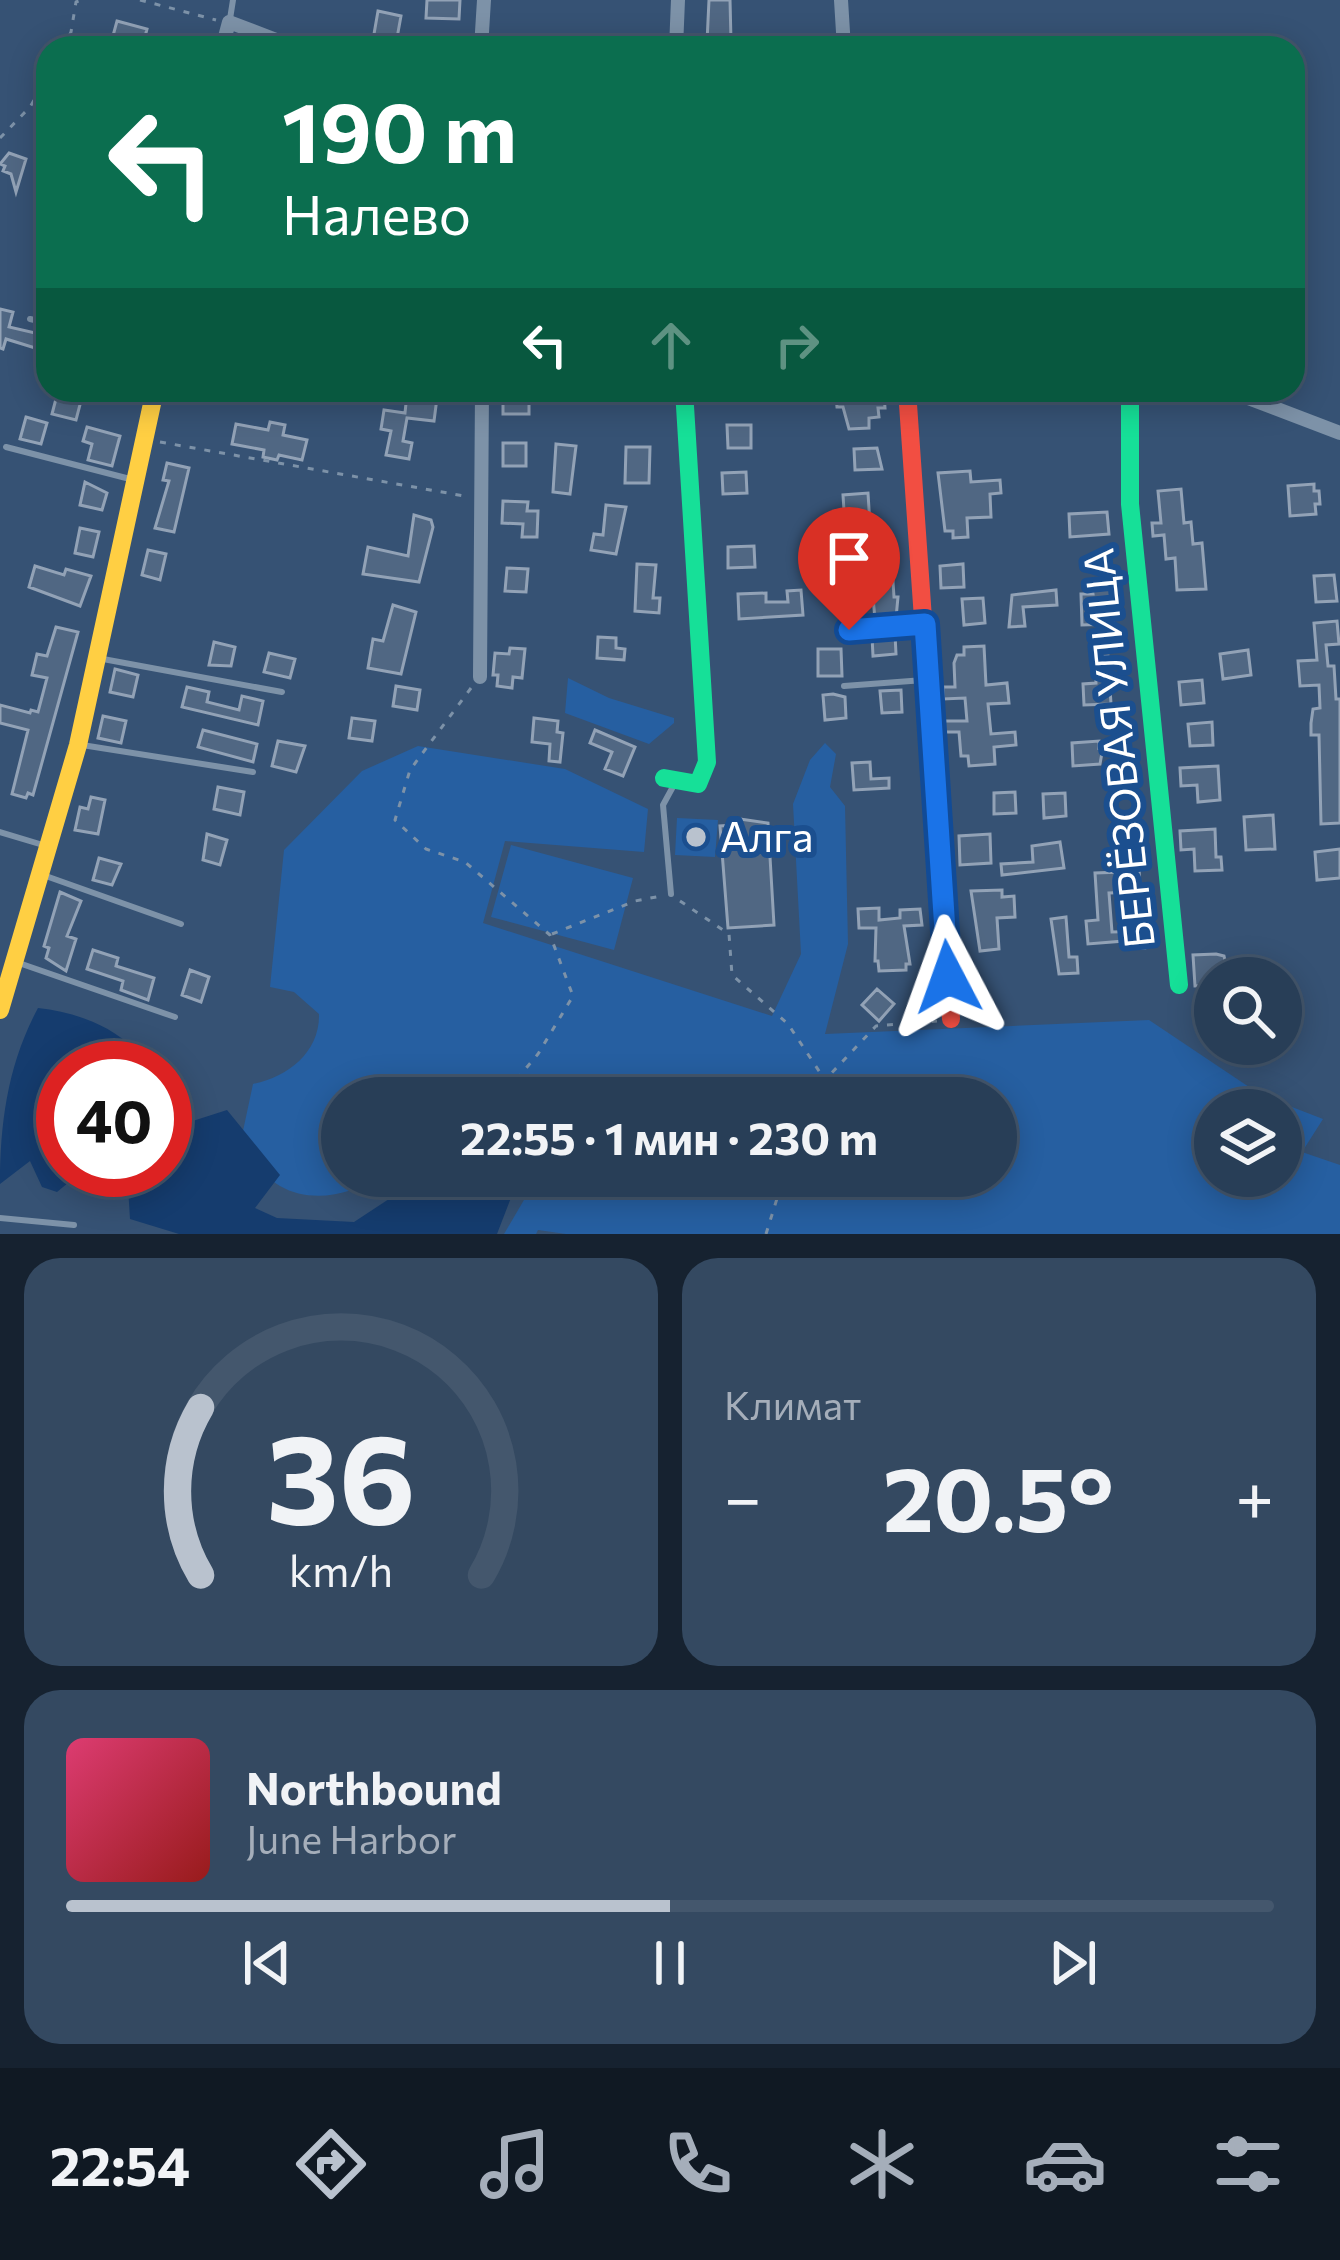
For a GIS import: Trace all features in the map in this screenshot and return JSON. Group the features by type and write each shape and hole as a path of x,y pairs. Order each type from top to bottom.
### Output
{"street":[{"path":"482,36 484,0"},
{"path":"676,36 677,0"},
{"path":"841,0 843,36"},
{"path":"225,36 229,22 266,36"},
{"path":"0,1010 79,745 153,402"},
{"path":"480,677 482,402"},
{"path":"670,779 698,784 707,762 685,402"},
{"path":"909,402 951,1019"},
{"name":"БЕРЁЗОВАЯ УЛИЦА","path":"1130,402 1130,504 1179,985"},
{"path":"1258,402 1340,434"}],"lane":[{"path":"229,22 233,0"},
{"path":"30,319 36,320"},
{"path":"6,447 136,480"},
{"path":"849,630 925,624"},
{"path":"96,658 282,692"},
{"path":"844,686 929,680"},
{"path":"79,745 253,772"},
{"path":"670,779 664,805 670,894"},
{"path":"0,832 48,846"},
{"path":"39,873 181,925"},
{"path":"13,961 175,1017"},
{"path":"0,1218 74,1226"}],"path":[{"path":"69,36 80,0"},
{"path":"140,0 229,22"},
{"path":"0,138 36,97"},
{"path":"147,440 482,499"},
{"path":"480,677 410,770 395,820 426,849 465,862 550,935 573,996 519,1077"},
{"path":"550,935 635,901 670,894 729,934 732,975 788,1024 823,1077"},
{"path":"828,1077 876,1026 951,1019"},
{"path":"766,1234 777,1197"}],"shaded area":[{"path":"568,678 609,698 674,718 674,723 649,744 565,713"},
{"path":"825,743 836,754 830,787 845,806 848,944 825,1034 1149,1020 1194,1050 1194,1065 1216,1065 1252,1089 1194,1089 1194,1197 1302,1197 1302,1152 1340,1165 1340,1234 566,1234 538,1230 536,1234 504,1234 526,1197 1017,1197 1017,1077 321,1077 321,1196 280,1186 240,1145 253,1084 300,1061 318,1028 319,1014 294,992 270,987 284,850 362,771 418,746 565,769 648,809 644,852 505,841 483,923 772,1016 801,954 793,804 810,760"},
{"name":"Алга","path":"677,818 718,820 715,857 675,855"},
{"path":"511,845 633,878 614,950 491,917"},
{"path":"38,1008 90,1021 124,1041 36,1041 36,1174 30,1161 0,1184 8,1094"},
{"path":"227,1110 280,1175 255,1208 277,1218 354,1222 392,1197 511,1197 497,1234 179,1234 130,1219 129,1197 192,1197 192,1121"},
{"path":"1302,1111 1323,1119 1302,1152"}],"building":[{"path":"427,0 460,0 459,19 426,18"},
{"path":"709,0 730,0 731,36 707,36"},
{"path":"378,11 401,16 397,36 374,34"},
{"path":"117,21 147,29 145,36 113,36"},
{"path":"9,153 26,159 16,192 11,174 0,164"},
{"path":"0,309 13,312 9,327 36,333 36,348 6,339 0,348"},
{"path":"55,402 81,402 76,420 52,414"},
{"path":"406,402 436,402 434,421 407,418 403,441 412,443 409,459 386,455 391,431 381,429 384,410 405,413"},
{"path":"503,402 529,402 529,414 503,414"},
{"path":"836,402 885,402 885,408 878,408 879,417 869,418 869,428 849,429 843,407 837,407"},
{"path":"26,417 47,423 41,444 20,439"},
{"path":"270,422 285,425 283,435 307,440 302,460 263,457 264,450 232,444 236,424 268,430"},
{"path":"727,425 751,425 751,448 728,448"},
{"path":"87,427 120,436 112,466 88,460 92,444 83,441"},
{"path":"503,443 526,443 526,466 503,466"},
{"path":"556,444 576,446 570,494 553,492"},
{"path":"626,447 650,447 649,483 625,483"},
{"path":"877,448 882,469 855,470 854,449"},
{"path":"167,463 189,468 174,532 155,528 169,481 163,480"},
{"path":"970,471 971,482 1000,480 1001,493 990,494 991,517 967,518 968,537 953,538 953,531 945,531 938,473"},
{"path":"746,472 747,493 723,494 722,473"},
{"path":"85,482 107,493 102,510 80,505"},
{"path":"1314,484 1320,504 1315,504 1316,514 1290,516 1288,486"},
{"path":"1181,489 1184,523 1191,522 1193,544 1202,543 1206,589 1177,590 1175,558 1166,559 1164,535 1153,536 1152,523 1161,523 1158,491"},
{"path":"868,493 870,525 845,526 843,495"},
{"path":"503,501 528,502 527,511 538,511 537,537 522,537 523,524 502,523"},
{"path":"606,505 626,507 616,554 591,550 594,534 603,535"},
{"path":"1107,512 1109,534 1070,537 1069,514"},
{"path":"414,515 431,520 433,527 419,582 363,574 368,547 408,556"},
{"path":"80,528 99,532 93,557 75,553"},
{"path":"890,536 892,563 864,566 863,556 870,556 868,538"},
{"path":"754,546 755,567 728,568 728,547"},
{"path":"148,550 166,554 160,580 142,575"},
{"path":"637,564 656,565 653,598 660,598 659,613 635,611"},
{"path":"963,564 964,587 941,588 940,566"},
{"path":"35,566 64,575 66,569 91,576 80,606 29,587"},
{"path":"507,568 528,569 526,592 505,591"},
{"path":"1334,575 1337,601 1316,602 1314,576"},
{"path":"893,582 894,597 898,597 896,618 875,620 872,584"},
{"path":"1111,586 1113,624 1082,625 1081,594 1093,594 1092,587"},
{"path":"801,590 803,615 739,619 738,594 766,593 766,602 788,602 787,591"},
{"path":"1056,590 1057,605 1023,607 1025,626 1009,627 1012,595"},
{"path":"983,598 985,623 964,625 962,599"},
{"path":"393,605 416,612 401,674 368,668 373,639 383,641"},
{"path":"1337,621 1339,644 1326,645 1328,666 1334,666 1336,699 1340,699 1340,823 1321,824 1319,735 1311,735 1313,709 1320,708 1319,685 1300,686 1298,661 1317,660 1314,623"},
{"path":"56,627 78,632 33,795 28,793 26,798 12,794 28,730 0,723 0,705 38,712 47,678 32,675 37,654 47,656"},
{"path":"895,634 896,654 873,656 872,636"},
{"path":"598,637 616,638 616,648 625,649 624,660 597,658"},
{"path":"214,642 235,647 231,666 209,665"},
{"path":"984,646 986,685 1007,683 1009,703 988,704 991,734 1015,732 1016,745 994,747 995,764 969,766 968,756 961,756 959,732 944,732 944,721 967,721 965,698 943,699 943,687 955,687 954,663 957,655 964,655 964,647"},
{"path":"510,648 525,649 522,678 513,677 512,688 497,686 495,653 509,654"},
{"path":"818,649 841,649 842,676 818,676"},
{"path":"1248,650 1251,675 1223,679 1220,654"},
{"path":"269,653 295,659 290,678 264,672"},
{"path":"1108,656 1111,704 1084,705 1083,684 1096,683 1095,657"},
{"path":"115,669 138,675 133,697 110,692"},
{"path":"1202,680 1204,703 1181,705 1179,682"},
{"path":"396,686 420,690 417,710 393,706"},
{"path":"187,687 209,692 207,702 239,710 242,696 263,701 258,725 182,707"},
{"path":"901,690 902,712 882,713 880,691"},
{"path":"823,695 845,697 846,718 825,720"},
{"path":"103,716 126,721 121,743 98,738"},
{"path":"352,718 375,721 372,741 349,738"},
{"path":"534,718 558,721 557,732 563,733 560,762 549,761 550,744 532,742"},
{"path":"1212,722 1213,745 1190,746 1188,724"},
{"path":"203,730 257,744 253,762 198,747"},
{"path":"595,730 635,747 623,776 605,769 612,752 590,743"},
{"path":"278,741 305,746 296,772 272,766"},
{"path":"1099,741 1099,748 1103,747 1100,764 1073,766 1072,743"},
{"path":"870,762 871,779 889,778 889,788 854,790 852,763"},
{"path":"1218,766 1220,800 1198,802 1197,785 1181,786 1180,768"},
{"path":"218,787 244,792 240,815 214,809"},
{"path":"1015,792 1016,813 994,814 994,793"},
{"path":"1065,793 1066,816 1044,818 1043,794"},
{"path":"91,797 105,800 98,834 75,830 80,807 88,809"},
{"path":"1273,815 1275,849 1246,850 1244,817"},
{"path":"740,819 768,823 774,925 728,928 720,826 736,825"},
{"path":"1215,829 1216,857 1221,857 1222,870 1195,871 1194,849 1181,850 1180,831"},
{"path":"207,834 227,840 220,865 203,860"},
{"path":"990,834 991,863 960,865 959,836"},
{"path":"1060,842 1064,868 1002,875 1001,864 1033,862 1032,846"},
{"path":"1340,849 1340,878 1317,880 1315,852"},
{"path":"99,858 121,864 112,885 93,880"},
{"path":"1122,867 1139,867 1140,892 1109,893 1112,932 1149,931 1145,948 1125,948 1125,941 1088,944 1086,921 1098,920 1095,873 1122,872"},
{"path":"1002,890 1002,897 1014,896 1015,917 997,918 999,949 980,951 971,891"},
{"path":"60,892 81,901 67,936 76,939 66,971 46,958 49,948 44,946"},
{"path":"879,908 879,920 900,918 900,910 920,909 922,925 904,926 910,964 906,970 879,971 876,928 859,928 858,909"},
{"path":"1066,917 1069,957 1077,957 1078,973 1059,974 1051,919"},
{"path":"93,950 118,958 116,966 154,978 148,1000 121,990 123,981 87,969"},
{"path":"190,970 209,977 201,1002 182,995"},
{"path":"877,989 894,1004 879,1021 862,1005"}],"traffic: fast":[{"path":"664,778 698,784 707,762 685,402"},
{"path":"1130,402 1130,504 1179,985"}],"traffic: slow":[{"path":"0,1010 78,745 152,402"}],"traffic: jam":[{"path":"908,402 951,1019"}],"place":[{"name":"Алга","path":"696,837"}],"route":[{"path":"849,630 925,624 948,977"}]}
